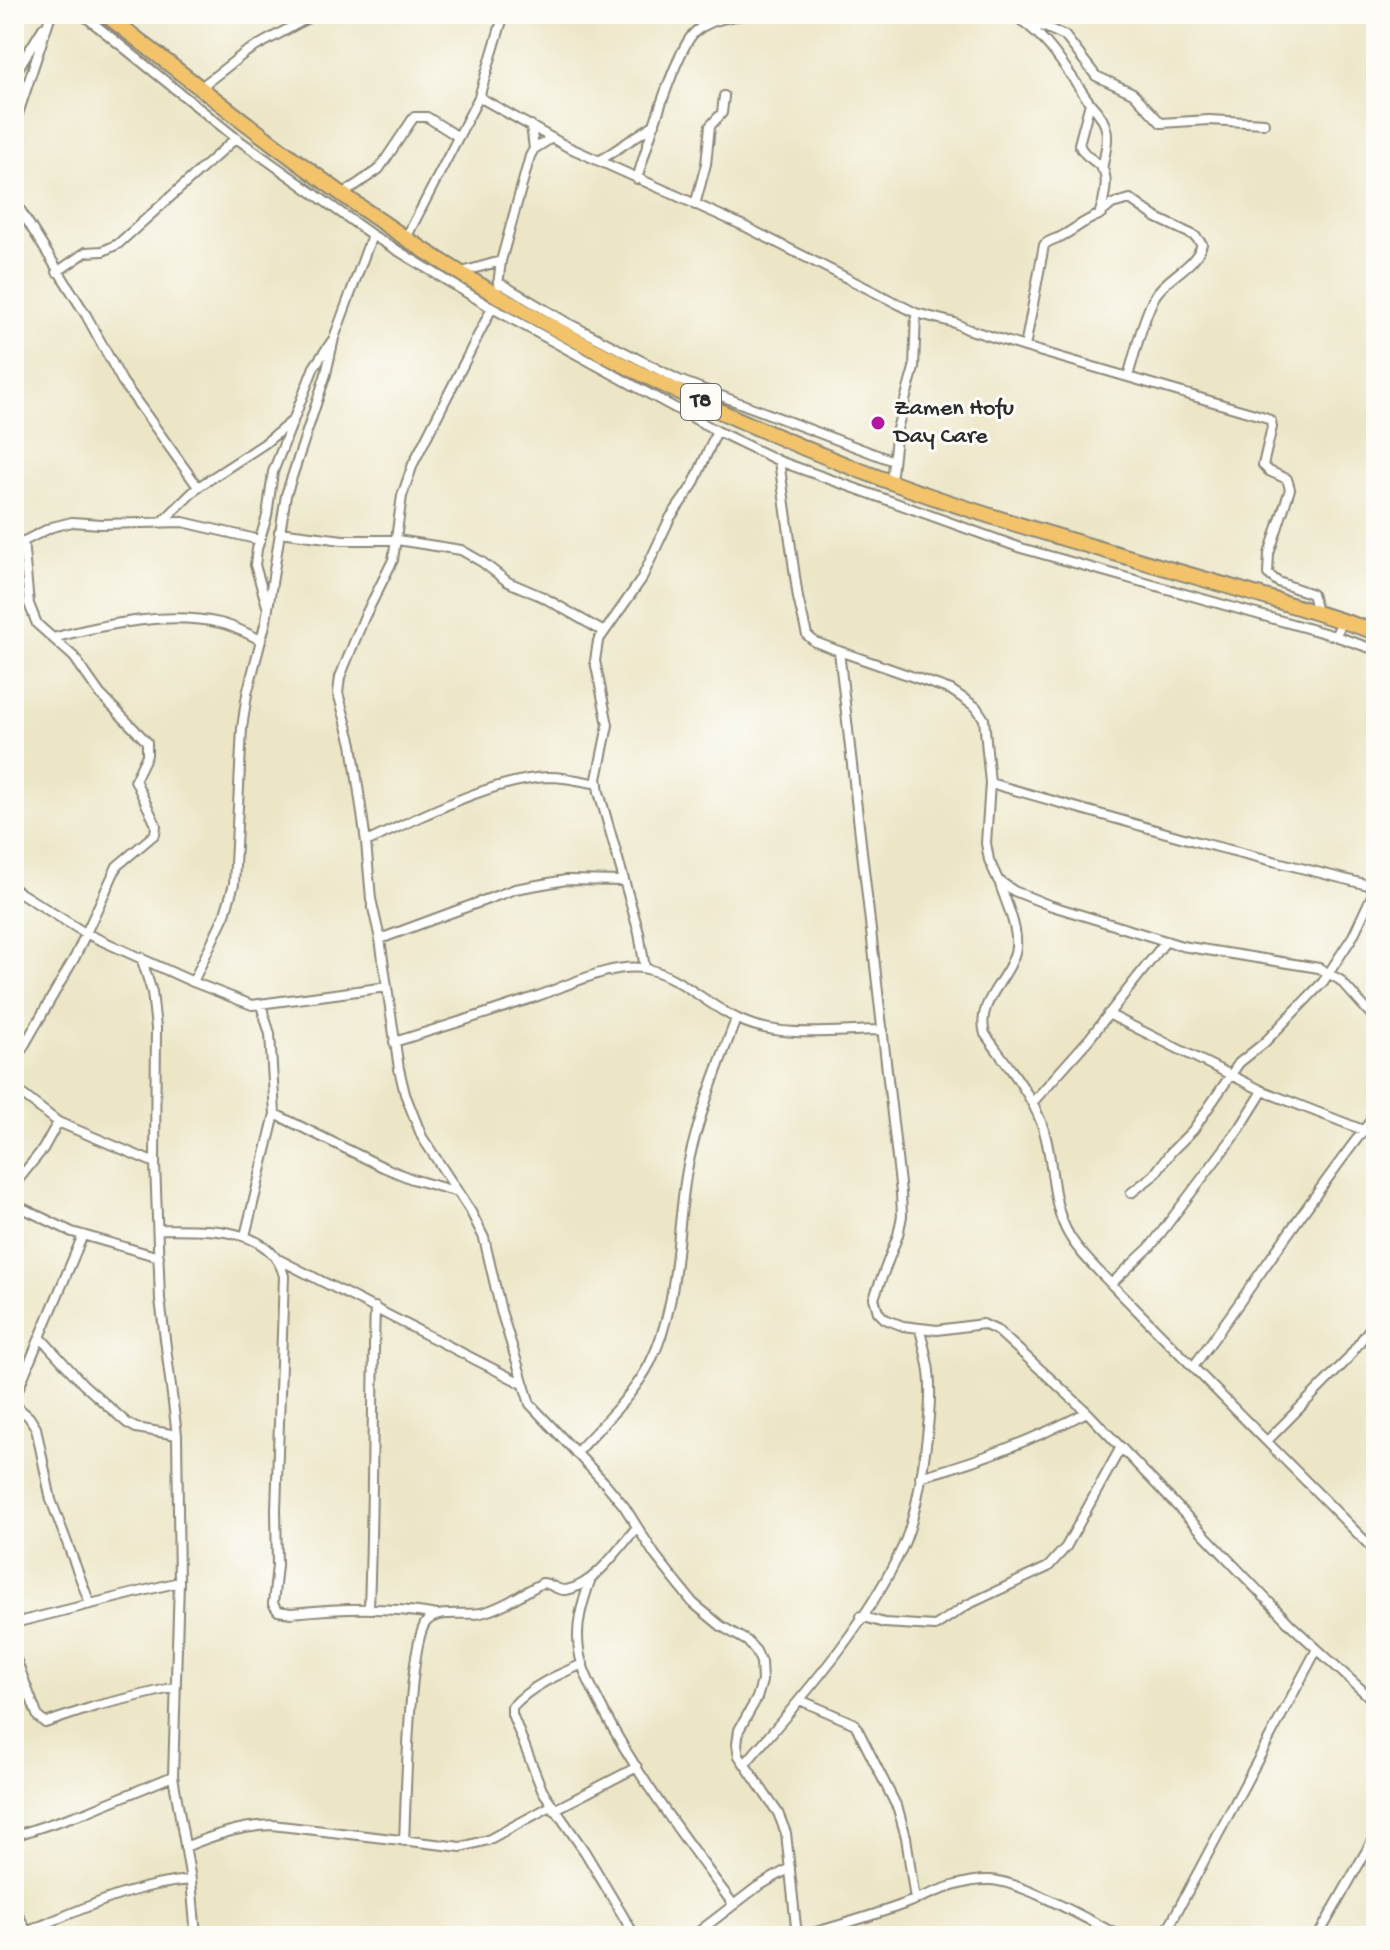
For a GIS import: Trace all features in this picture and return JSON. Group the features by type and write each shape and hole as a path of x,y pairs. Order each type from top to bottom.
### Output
{"main road":[{"name":"T8","path":"105,14 406,238 495,294 670,389 891,482 1376,632"}],"street":[{"path":"82,14 236,138 372,235 495,294 566,322 679,380 893,461"},
{"path":"201,87 246,52 315,14"},
{"path":"406,238 479,97 504,14"},
{"path":"637,179 685,44 710,16 755,14"},
{"path":"1010,14 1040,37 1100,113 1108,132 1099,215"},
{"path":"14,75 50,18"},
{"path":"14,126 50,18"},
{"path":"1025,23 1065,36 1096,76 1133,93 1161,123 1209,120 1264,123"},
{"path":"695,205 706,164 710,126 722,113 724,96"},
{"path":"479,97 552,138 744,226 916,313 1265,417 1271,421 1270,442 1263,465 1287,479 1290,489 1269,554 1268,574 1278,582 1312,594 1317,612"},
{"path":"1090,103 1079,144 1087,158 1102,169"},
{"path":"343,194 379,169 414,117 427,117 457,136"},
{"path":"599,161 657,123"},
{"path":"531,125 534,149 501,261 495,294 413,464 402,496 393,560 364,618 340,677 338,693 352,744 371,899 380,939 394,1042 412,1113 422,1137 484,1238 521,1383 530,1404 605,1483 693,1603 721,1626 747,1641 756,1651 761,1662 762,1681 757,1698 739,1730 737,1744 739,1756 778,1813 786,1833 800,1936 857,1921 974,1881 993,1880 1055,1903 1120,1936"},
{"path":"57,272 86,252 103,251 118,244 236,138"},
{"path":"534,149 552,138"},
{"path":"1025,347 1044,245 1048,240 1062,236 1099,215 1112,204 1130,199 1157,218 1195,236 1202,244 1194,260 1165,283 1156,296 1128,376"},
{"path":"14,200 86,315 122,381 198,487"},
{"path":"193,982 225,914 234,884 242,728 268,607 286,495 326,374 334,338 372,235"},
{"path":"461,273 501,261"},
{"path":"495,294 717,431 779,461 1021,548 1376,650"},
{"path":"891,482 897,429 914,368 916,313"},
{"path":"268,607 255,565 267,516 273,472 314,367 334,338"},
{"path":"164,520 198,487 264,444 292,421"},
{"path":"645,968 639,933 604,816 598,784 608,725 595,661 598,641 641,580 670,518 693,485 717,431"},
{"path":"779,461 802,622 807,635 815,642 951,690 976,707 984,719 990,783 986,843 989,860 1016,934 1016,945 1009,965 993,991 983,1025 985,1034 1032,1103 1042,1124 1060,1211 1068,1234 1111,1284 1376,1552"},
{"path":"14,546 62,524 164,520 198,523 260,540"},
{"path":"279,532 343,540 397,540 461,550 508,582 543,597 604,632"},
{"path":"14,1063 75,957 117,866 155,834 156,825 135,780 148,747 144,737 100,694 74,657 37,624 32,613 23,541"},
{"path":"53,638 80,631 182,618 223,623 261,640"},
{"path":"1335,636 1343,621"},
{"path":"839,651 861,862 899,1157 902,1216 874,1298 875,1306 885,1319 920,1329 937,1330 974,1324 998,1331 1087,1412 1199,1531 1376,1703"},
{"path":"366,842 500,786 552,777 598,784"},
{"path":"990,783 1198,842 1376,887 1331,973 1264,1043 1239,1063 1193,1130 1154,1175 1131,1193"},
{"path":"380,939 515,889 566,880 624,881"},
{"path":"998,880 1014,891 1049,905 1166,941 1300,964 1331,973 1376,1020"},
{"path":"14,889 85,933 252,1005 387,987"},
{"path":"1032,1103 1166,941"},
{"path":"141,957 152,992 156,1028 155,1163 159,1257 163,1330 177,1435 179,1582 173,1776 191,1880 196,1936"},
{"path":"394,1042 586,978 631,968 645,968 758,1028 883,1030"},
{"path":"245,1236 275,1114 270,1034 261,1005"},
{"path":"1108,1014 1263,1091 1363,1130"},
{"path":"576,1453 642,1378 659,1344 673,1293 688,1166 698,1122 736,1019"},
{"path":"14,1088 58,1122 155,1163"},
{"path":"1111,1284 1151,1246 1240,1128 1263,1091"},
{"path":"275,1114 397,1173 458,1192"},
{"path":"1193,1367 1302,1211 1376,1114"},
{"path":"14,1185 43,1149 58,1122"},
{"path":"14,1204 83,1235 159,1257"},
{"path":"159,1229 245,1236 280,1260 521,1383"},
{"path":"83,1235 14,1402 36,1428 51,1500 90,1604"},
{"path":"280,1260 284,1276 277,1565 273,1604 278,1611 291,1613 369,1607 437,1615 481,1613 542,1583 565,1590 591,1577 637,1527"},
{"path":"369,1607 375,1307"},
{"path":"1268,1440 1346,1361 1376,1320"},
{"path":"745,1764 800,1700 861,1616 905,1543 920,1477 927,1425 929,1374 920,1329"},
{"path":"41,1338 83,1384 127,1423 136,1428 177,1435"},
{"path":"920,1477 972,1463 1087,1412"},
{"path":"861,1616 884,1623 935,1626 967,1605 1048,1567 1066,1547 1121,1447"},
{"path":"591,1577 577,1629 583,1664 592,1688 622,1746 673,1823 733,1904"},
{"path":"14,1623 179,1582"},
{"path":"404,1841 419,1637 427,1622 437,1615"},
{"path":"1164,1936 1317,1649"},
{"path":"14,1654 38,1717 45,1723 96,1706 175,1687"},
{"path":"583,1664 546,1680 512,1707 534,1774 635,1936"},
{"path":"800,1700 855,1724 898,1809 906,1837 915,1900"},
{"path":"185,1847 249,1825 469,1846 488,1840 637,1767"},
{"path":"14,1836 86,1812 173,1776"},
{"path":"1318,1936 1376,1834"},
{"path":"693,1936 768,1879 790,1868"},
{"path":"14,1909 27,1934 146,1886 191,1880"}],"place":[{"name":"Zamen Hofu Day Care","path":"878,423"}]}
